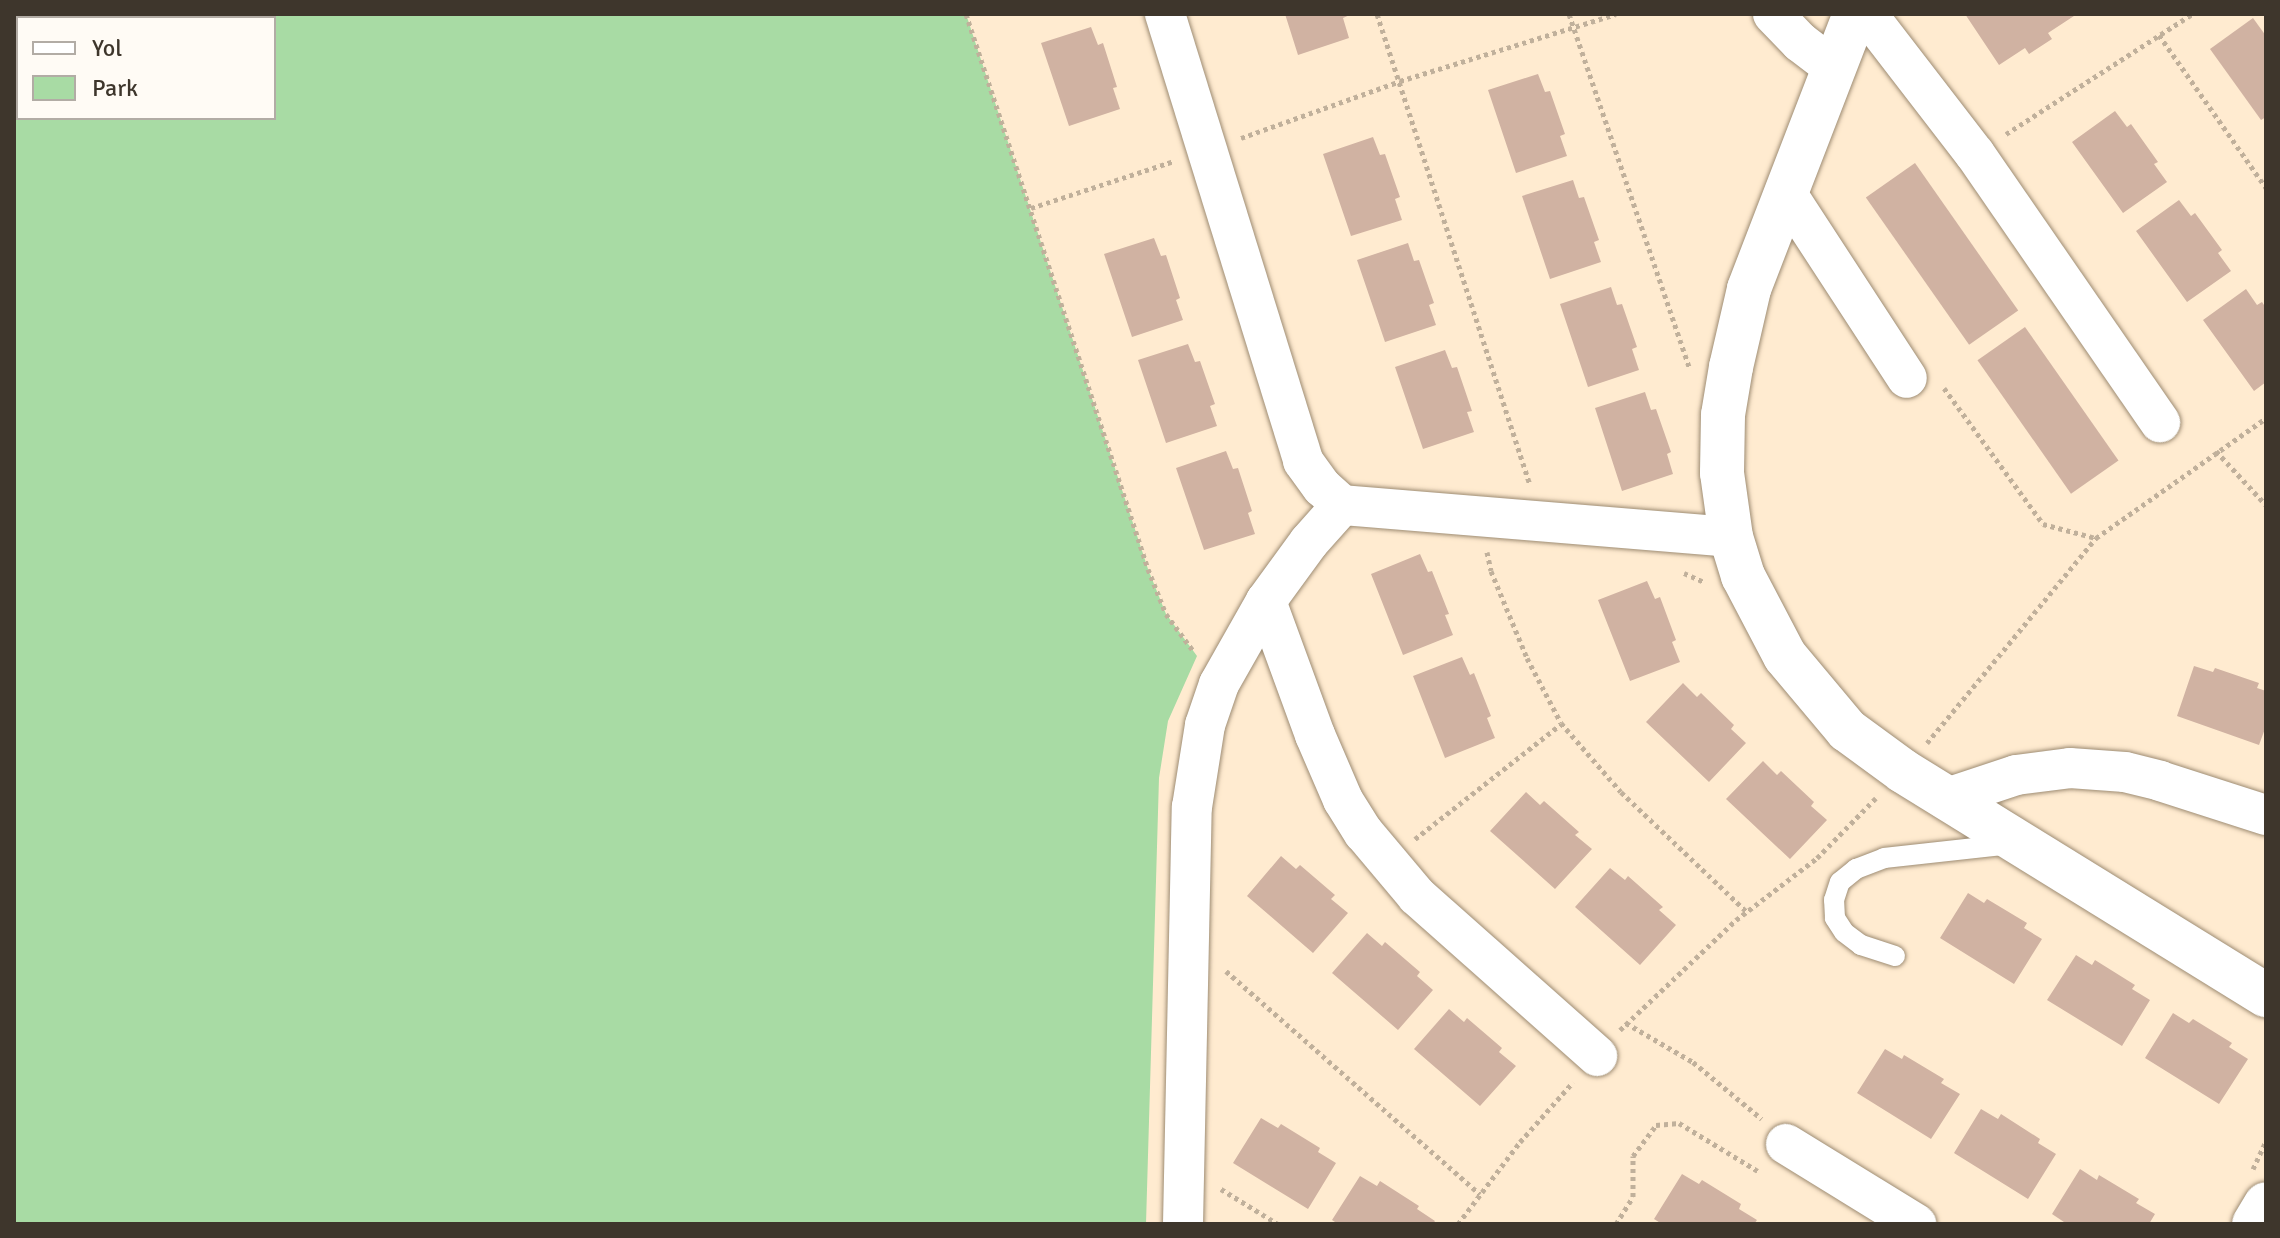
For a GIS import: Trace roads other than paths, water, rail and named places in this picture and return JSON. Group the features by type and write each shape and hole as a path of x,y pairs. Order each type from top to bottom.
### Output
{"street":[{"path":"1165,14 1303,461 1322,487 1342,505 1731,537"},
{"path":"1773,14 1800,42 1834,68"},
{"path":"1855,14 1749,289 1723,415 1722,473 1731,537 1743,576 1785,656 1894,780 1947,798 2266,995"},
{"path":"1867,14 1975,154 2160,422"},
{"path":"1785,191 1907,378"},
{"path":"1183,1224 1192,807 1205,725 1219,684 1266,601 1309,542 1342,505"},
{"path":"1266,601 1343,800 1386,862 1417,896 1597,1056"},
{"path":"1947,798 1984,783 2030,772 2086,769 2125,772 2266,815"},
{"path":"1786,1144 1916,1224"},
{"path":"2254,1224 2258,1190"}],"lane":[{"path":"1895,956 1861,945 1844,932 1835,918 1834,900 1840,882 1856,869 1884,858 2019,843"}]}
